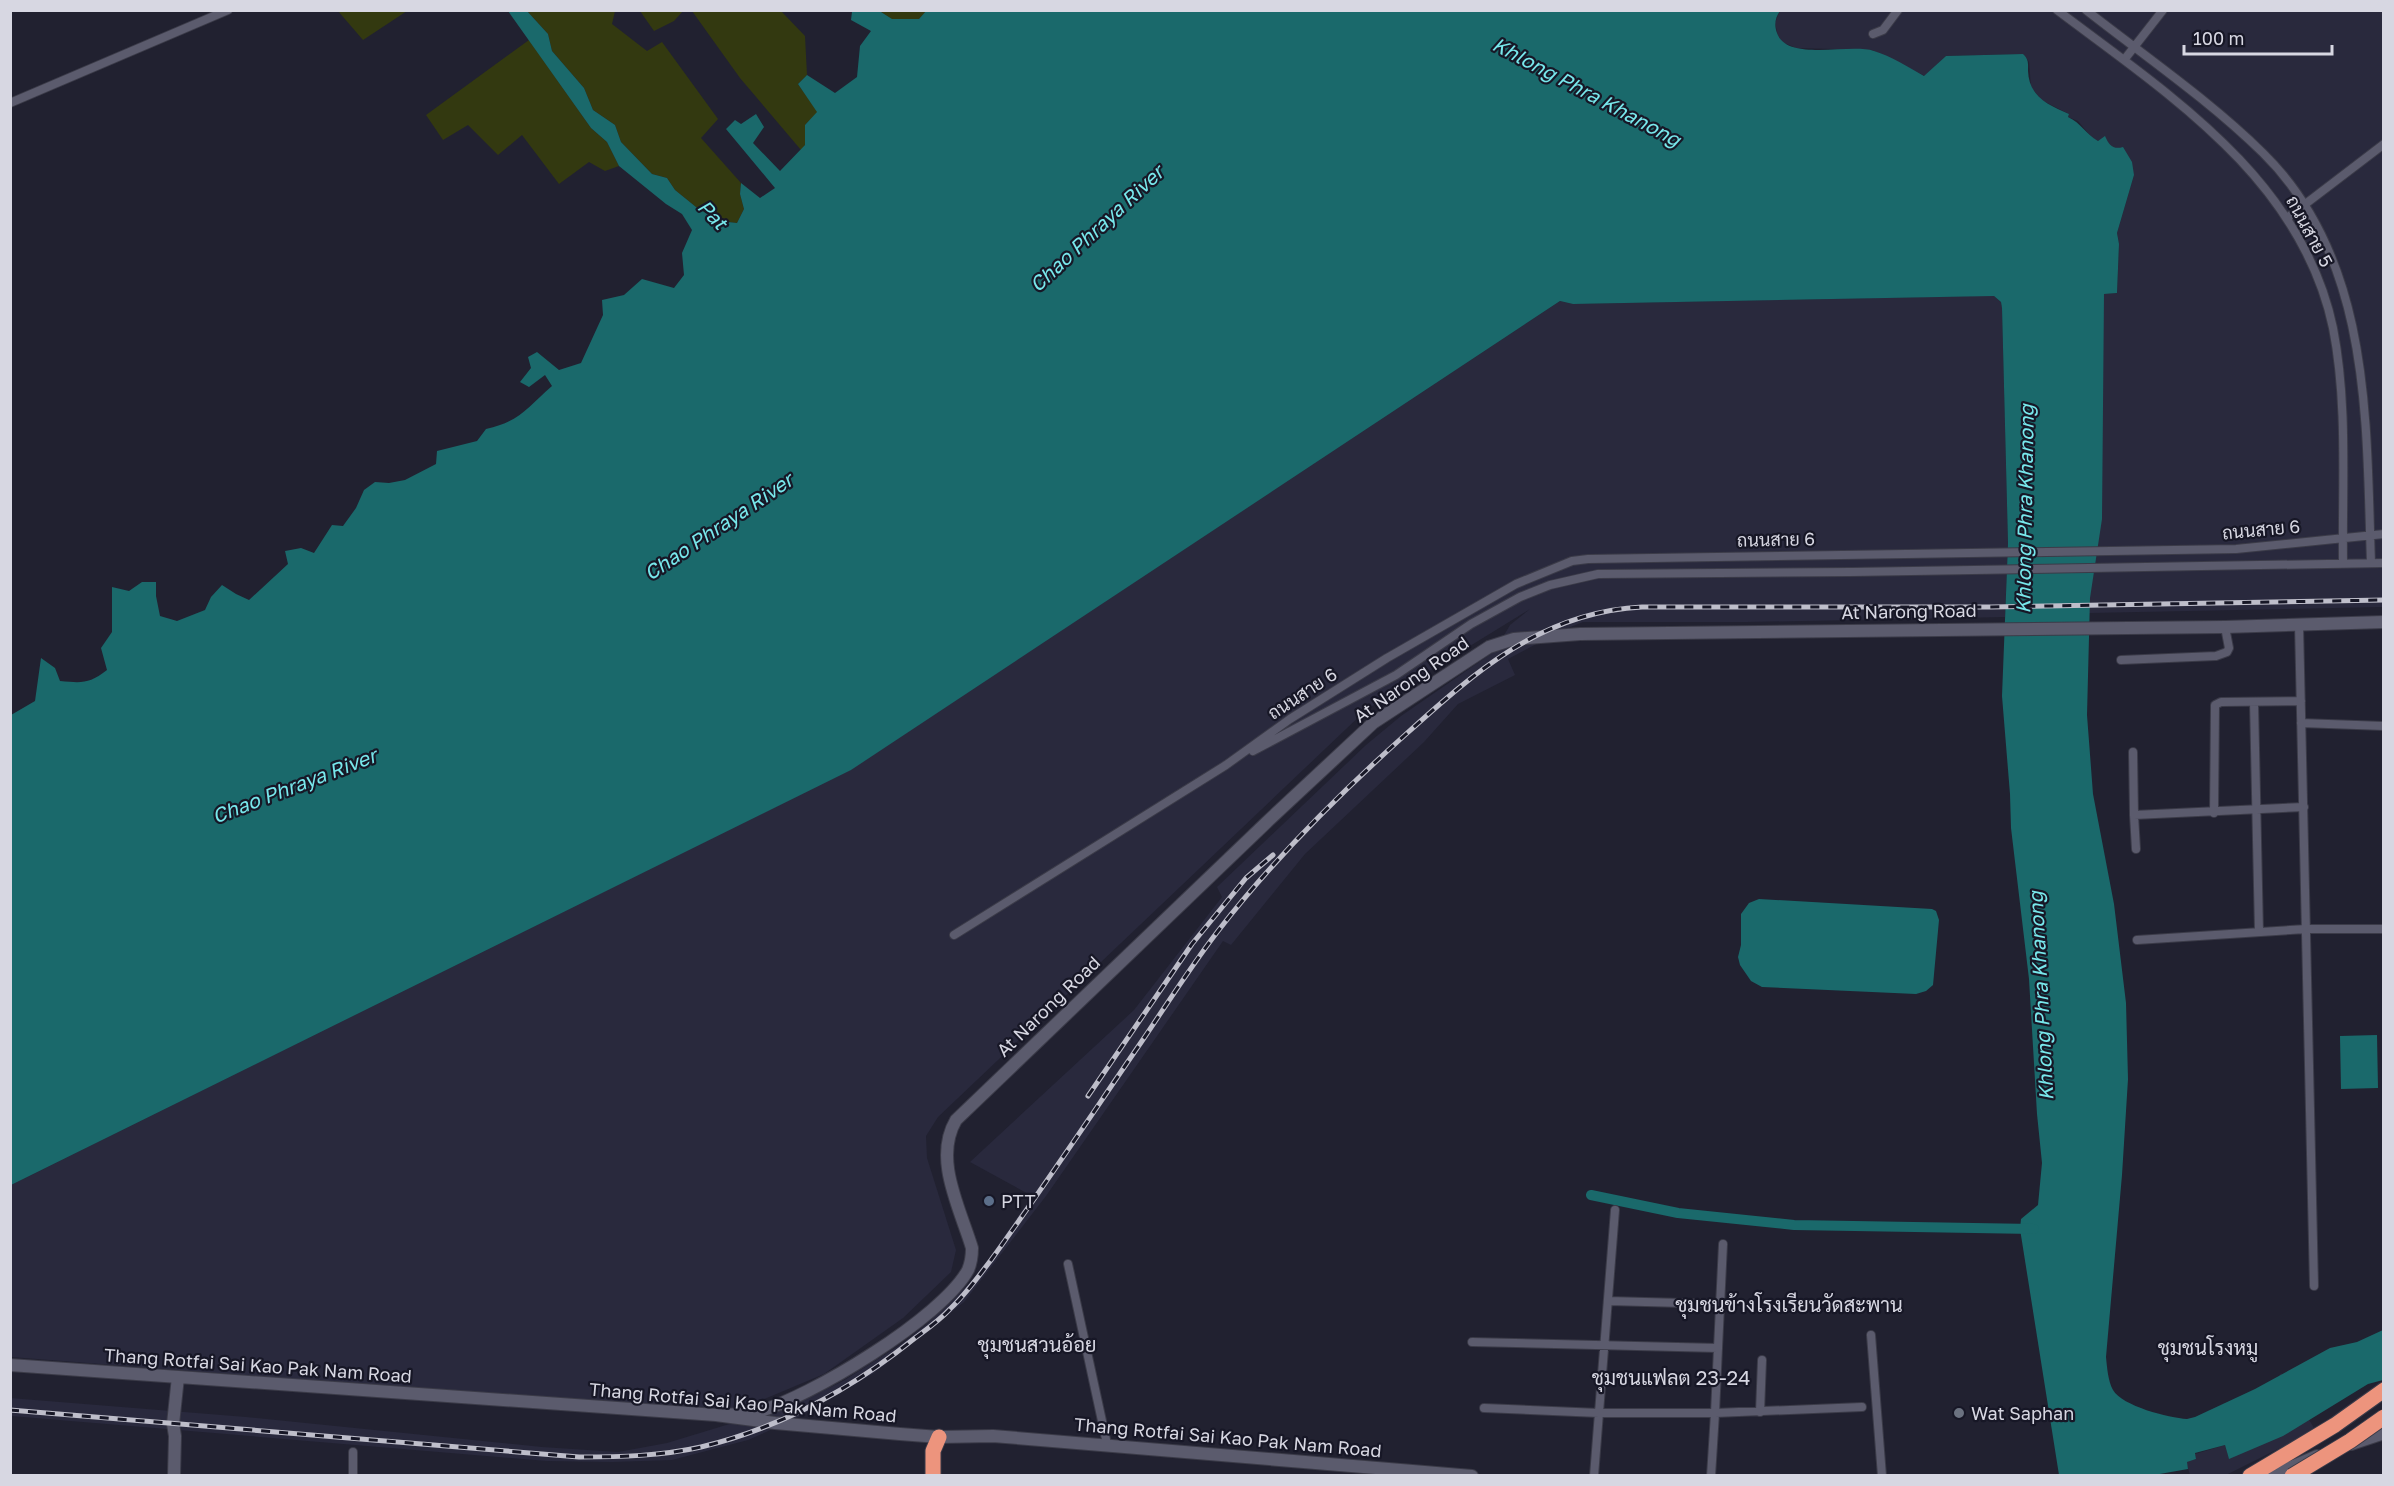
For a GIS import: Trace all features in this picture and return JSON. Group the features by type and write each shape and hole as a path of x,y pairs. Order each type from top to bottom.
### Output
{"highway":[{"path":"2250,1476 2335,1425 2384,1390"},
{"path":"2292,1476 2350,1441 2384,1417"},
{"path":"933,1476 933,1451 939,1437"}],"street":[{"path":"10,103 228,10"},
{"path":"1873,34 1883,30 1898,10"},
{"name":"ถนนสาย 5","path":"2057,10 2194,116 2244,162 2288,218 2306,252 2326,300 2337,356 2343,439 2343,563"},
{"name":"ถนนสาย 5","path":"2086,10 2194,93 2264,154 2304,205 2320,232 2343,286 2353,326 2361,381 2372,564"},
{"path":"2124,60 2163,10"},
{"path":"2288,218 2384,144"},
{"name":"ถนนสาย 6","path":"954,935 1226,765 1290,719 1387,658 1516,584 1572,561 2236,549 2384,534"},
{"name":"ถนนสาย 6","path":"1226,765 1396,675 1471,624 1520,597 1550,585 1598,574 2384,563"},
{"name":"At Narong Road","path":"716,1415 755,1412 774,1406 842,1373 897,1336 941,1302 961,1280 972,1260 972,1248 947,1165 947,1143 956,1120 1261,827 1373,723 1489,647 1514,639 1580,634 2225,627 2384,622"},
{"path":"2299,625 2314,1286"},
{"path":"2121,660 2216,656 2227,652 2229,648 2225,627"},
{"path":"2214,813 2215,705 2221,702 2301,701"},
{"path":"2254,702 2259,932"},
{"path":"2301,723 2384,726"},
{"path":"2133,752 2136,849"},
{"path":"2134,815 2304,807"},
{"path":"2137,940 2306,929 2384,928"},
{"path":"1594,1476 1614,1210"},
{"path":"1711,1476 1723,1244"},
{"path":"1068,1264 1107,1444"},
{"path":"1608,1301 1720,1304"},
{"path":"1871,1335 1882,1476"},
{"path":"1472,1342 1718,1348"},
{"path":"1760,1412 1762,1360"},
{"name":"Thang Rotfai Sai Kao Pak Nam Road","path":"10,1365 716,1415 775,1423 939,1437 993,1436 1107,1444 1472,1476"},
{"path":"174,1476 173,1424 178,1377"},
{"path":"1484,1408 1599,1413 1715,1413 1862,1407"},
{"path":"2270,1476 2294,1464 2384,1433"},
{"path":"353,1452 353,1476"}],"shaded area":[{"path":"1780,10 2383,11 2383,607 2089,613 2104,294 2117,293 2119,244 2117,233 2134,175 2117,149 2110,146 2105,137 2098,141 2092,138 2078,121 2068,117 2069,114 2041,100 2031,87 2029,62 2023,54 1946,56 1925,76 1872,50 1796,48 1782,42 1775,23"},
{"path":"338,11 407,11 363,40"},
{"path":"527,11 615,11 612,24 647,51 662,42 718,119 701,138 741,183 740,194 744,209 737,223 719,221 696,207 675,190 667,178 652,174 621,142 615,125 593,110 584,88 552,51 548,34"},
{"path":"640,11 683,11 674,21 654,31"},
{"path":"692,11 781,11 805,36 807,75 798,84 818,112 805,125 805,145 801,150 740,78"},
{"path":"851,11 927,11 919,19 891,19 881,12"},
{"path":"529,40 591,128 607,142 619,166 605,171 589,162 559,184 522,135 498,155 468,125 443,140 426,115"},
{"path":"1994,296 2001,302 2002,307 2008,543 2005,617 1746,622 1583,622 1508,659 1515,675 1458,704 1424,742 1305,854 1231,945 1223,941 1046,1196 964,1302 874,1373 793,1420 748,1440 672,1460 612,1462 547,1461 11,1416 10,1398 246,1417 542,1447 618,1452 667,1443 798,1403 843,1381 900,1345 927,1324 977,1276 1032,1196 970,1162 1134,1010 1222,897 1217,887 1366,745 1401,716 1495,651 1510,625 1530,609 1366,710 938,1117 926,1136 927,1158 956,1250 951,1272 903,1318 824,1374 731,1413 11,1357 11,1185 850,770 1560,301 1573,304"},
{"path":"2281,1373 2314,1428 2288,1444 2228,1474 2190,1475 2186,1462 2196,1459 2195,1454 2225,1445 2229,1458"}],"water":[{"path":"927,10 1780,11 1776,22 1777,33 1783,42 1793,47 1874,51 1924,76 1946,56 2023,54 2028,62 2029,80 2041,99 2069,114 2068,117 2098,141 2105,136 2112,146 2123,147 2132,162 2134,175 2117,233 2119,244 2117,293 2104,294 2102,519 2090,598 2087,715 2093,794 2114,904 2126,1003 2128,1079 2106,1357 2109,1378 2113,1390 2126,1401 2158,1414 2187,1419 2255,1389 2330,1348 2357,1342 2383,1330 2383,1380 2368,1384 2283,1436 2229,1459 2225,1445 2195,1453 2196,1459 2187,1462 2188,1469 2154,1475 2059,1475 2020,1229 2021,1219 2038,1205 2042,1163 2029,979 2011,828 2002,696 2008,543 2002,308 2001,302 1994,296 1573,304 1560,301 851,770 11,1185 11,715 35,701 41,658 55,668 60,681 85,682 107,670 101,648 112,632 112,587 129,591 142,582 156,582 160,616 177,621 205,610 211,597 222,585 249,600 288,564 285,551 301,548 314,553 332,525 343,526 356,508 364,490 375,482 389,483 405,480 436,464 437,451 477,441 486,429 515,418 529,407 552,386 545,375 529,387 520,382 531,368 528,357 537,352 559,370 581,363 603,315 602,300 624,295 642,279 674,288 684,275 682,253 692,230 682,214 619,166 607,142 591,128 508,11 527,11 548,34 552,51 584,88 593,110 615,125 621,142 652,174 667,178 675,190 696,207 719,221 737,223 744,209 740,194 741,183 760,198 775,188 726,129 735,120 741,124 756,114 764,127 753,143 780,171 805,145 805,125 817,112 798,84 807,75 835,93 857,77 860,46 871,31 851,20 852,12 881,12 892,19 919,19"},
{"path":"1759,899 1932,909 1936,911 1939,920 1933,985 1926,991 1916,994 1762,987 1751,981 1740,965 1738,957 1741,945 1741,914 1749,903"},
{"path":"2377,1035 2378,1088 2341,1089 2340,1036"}],"waterway":[{"path":"1591,1195 1678,1213 1794,1225 2034,1229"}],"railway":[{"path":"10,1410 579,1457 656,1454 701,1447 730,1439 787,1417 841,1389 891,1356 946,1313 991,1260 1198,958 1261,879 1331,805 1431,711 1485,668 1542,633 1573,620 1606,611 1642,607 1991,607 2384,600"},
{"path":"1088,1096 1192,944 1246,878 1273,855"}],"place":[{"name":"PTT","path":"989,1201"},
{"name":"Wat Saphan","path":"1959,1413"}],"district":[{"name":"ชุมชนข้างโรงเรียนวัดสะพาน","path":"1789,1304"},
{"name":"ชุมชนสวนอ้อย","path":"1037,1344"},
{"name":"ชุมชนโรงหมู","path":"2208,1347"},
{"name":"ชุมชนแฟลต 23-24","path":"1671,1377"}],"water label":[{"name":"Khlong Phra Khanong","path":"1587,91"},
{"name":"Pat","path":"713,214"},
{"name":"Chao Phraya River","path":"1096,228"},
{"name":"Khlong Phra Khanong","path":"2024,509"},
{"name":"Chao Phraya River","path":"718,526"},
{"name":"Chao Phraya River","path":"294,785"},
{"name":"Khlong Phra Khanong","path":"2040,996"}]}
